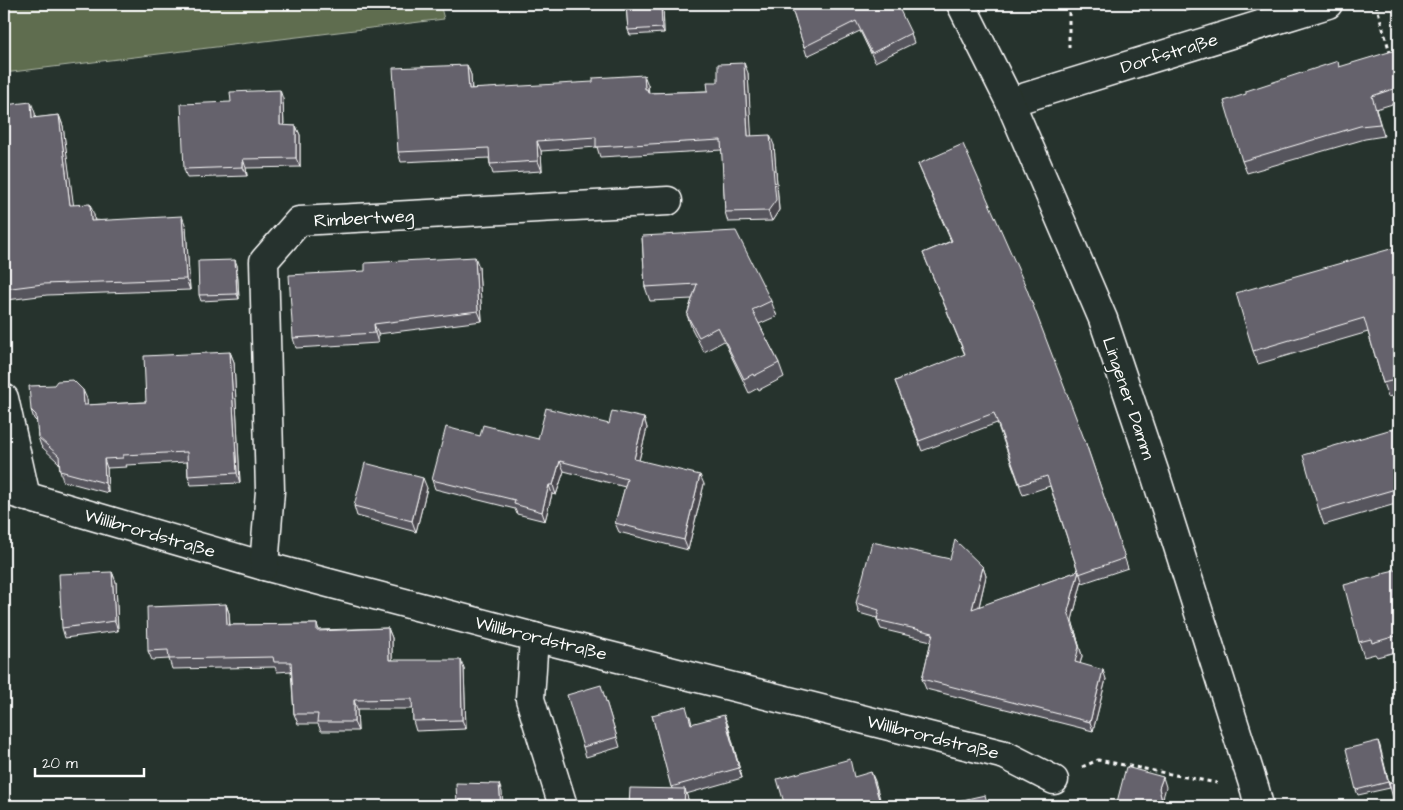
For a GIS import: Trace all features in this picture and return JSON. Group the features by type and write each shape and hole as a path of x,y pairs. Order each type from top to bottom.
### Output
{"street":[{"name":"Lingener Damm","path":"961,4 1010,102 1103,319 1156,477 1257,798"},
{"name":"Dorfstraße","path":"1010,102 1328,4"},
{"name":"Rimbertweg","path":"264,566 270,491 264,261 299,221 668,201"},
{"name":"Willibrordstraße","path":"4,398 15,494 264,566 534,637 1005,755 1054,780"},
{"path":"534,637 530,699 563,806"}],"path":[{"path":"1068,4 1069,84"},
{"path":"1376,4 1392,56"},
{"path":"1054,780 1098,760 1257,798"}],"green space":[{"path":"4,4 440,4 444,19 4,73"}],"building":[{"path":"626,4 661,4 662,28 628,30"},
{"path":"798,4 897,4 911,33 872,53 856,21 804,47 791,6"},
{"path":"1399,49 1399,87 1372,96 1380,124 1360,126 1242,161 1224,101 1246,94 1246,91 1338,61 1339,67"},
{"path":"744,63 748,136 770,135 776,200 768,211 725,212 721,140 596,147 596,137 537,141 538,161 490,164 489,148 398,152 393,68 467,65 469,89 593,82 593,78 644,75 645,89 647,89 648,93 708,91 707,82 718,82 718,64"},
{"path":"280,90 280,125 296,126 296,158 243,159 243,167 184,169 181,104 231,102 230,92"},
{"path":"31,102 32,118 59,115 70,205 90,204 91,221 182,216 186,279 43,284 4,289 4,105"},
{"path":"963,144 1026,287 1085,441 1125,558 1079,574 1079,571 1068,611 1079,647 1075,662 1103,670 1090,722 922,679 933,633 877,620 879,610 856,603 872,542 950,559 955,540 983,567 972,609 1078,571 1047,476 1020,485 994,413 919,441 895,381 965,354 923,253 952,241 918,164"},
{"path":"736,231 771,301 752,310 779,363 744,379 718,327 699,337 687,315 697,284 645,287 642,236"},
{"path":"1394,248 1399,265 1399,379 1383,383 1364,318 1253,351 1236,293"},
{"path":"475,257 478,311 374,324 375,333 293,338 289,275 365,271 365,263"},
{"path":"235,260 237,294 199,295 198,261"},
{"path":"230,352 237,473 188,476 187,452 123,455 123,458 104,459 105,483 60,471 59,456 38,437 36,415 31,410 29,386 54,385 57,381 73,380 83,390 84,405 146,402 144,356"},
{"path":"546,408 609,424 612,411 644,418 634,459 700,475 684,540 615,523 627,479 560,461 553,485 549,485 542,512 514,504 515,500 432,480 446,427 480,436 483,425 538,439"},
{"path":"1399,427 1399,488 1319,511 1303,455"},
{"path":"365,463 423,478 412,521 354,506"},
{"path":"1399,569 1399,635 1372,643 1371,639 1359,642 1344,585"},
{"path":"112,572 115,621 62,628 59,574"},
{"path":"226,604 227,625 317,624 317,631 388,628 389,660 461,660 462,720 413,721 412,699 354,700 354,722 317,722 318,714 294,714 291,662 274,662 273,657 169,659 168,650 148,651 147,607"},
{"path":"601,685 617,737 583,747 567,695"},
{"path":"686,706 691,724 724,715 739,768 671,787 652,715"},
{"path":"1378,741 1388,782 1356,790 1346,749"},
{"path":"850,759 854,777 871,772 881,806 785,806 777,779"},
{"path":"1126,767 1163,777 1159,788 1163,806 1116,806"},
{"path":"1399,780 1399,806 1395,806 1389,783"},
{"path":"456,783 499,784 501,806 457,806"},
{"path":"630,788 685,789 684,806 629,806"},
{"path":"985,795 988,806 935,806"}]}
